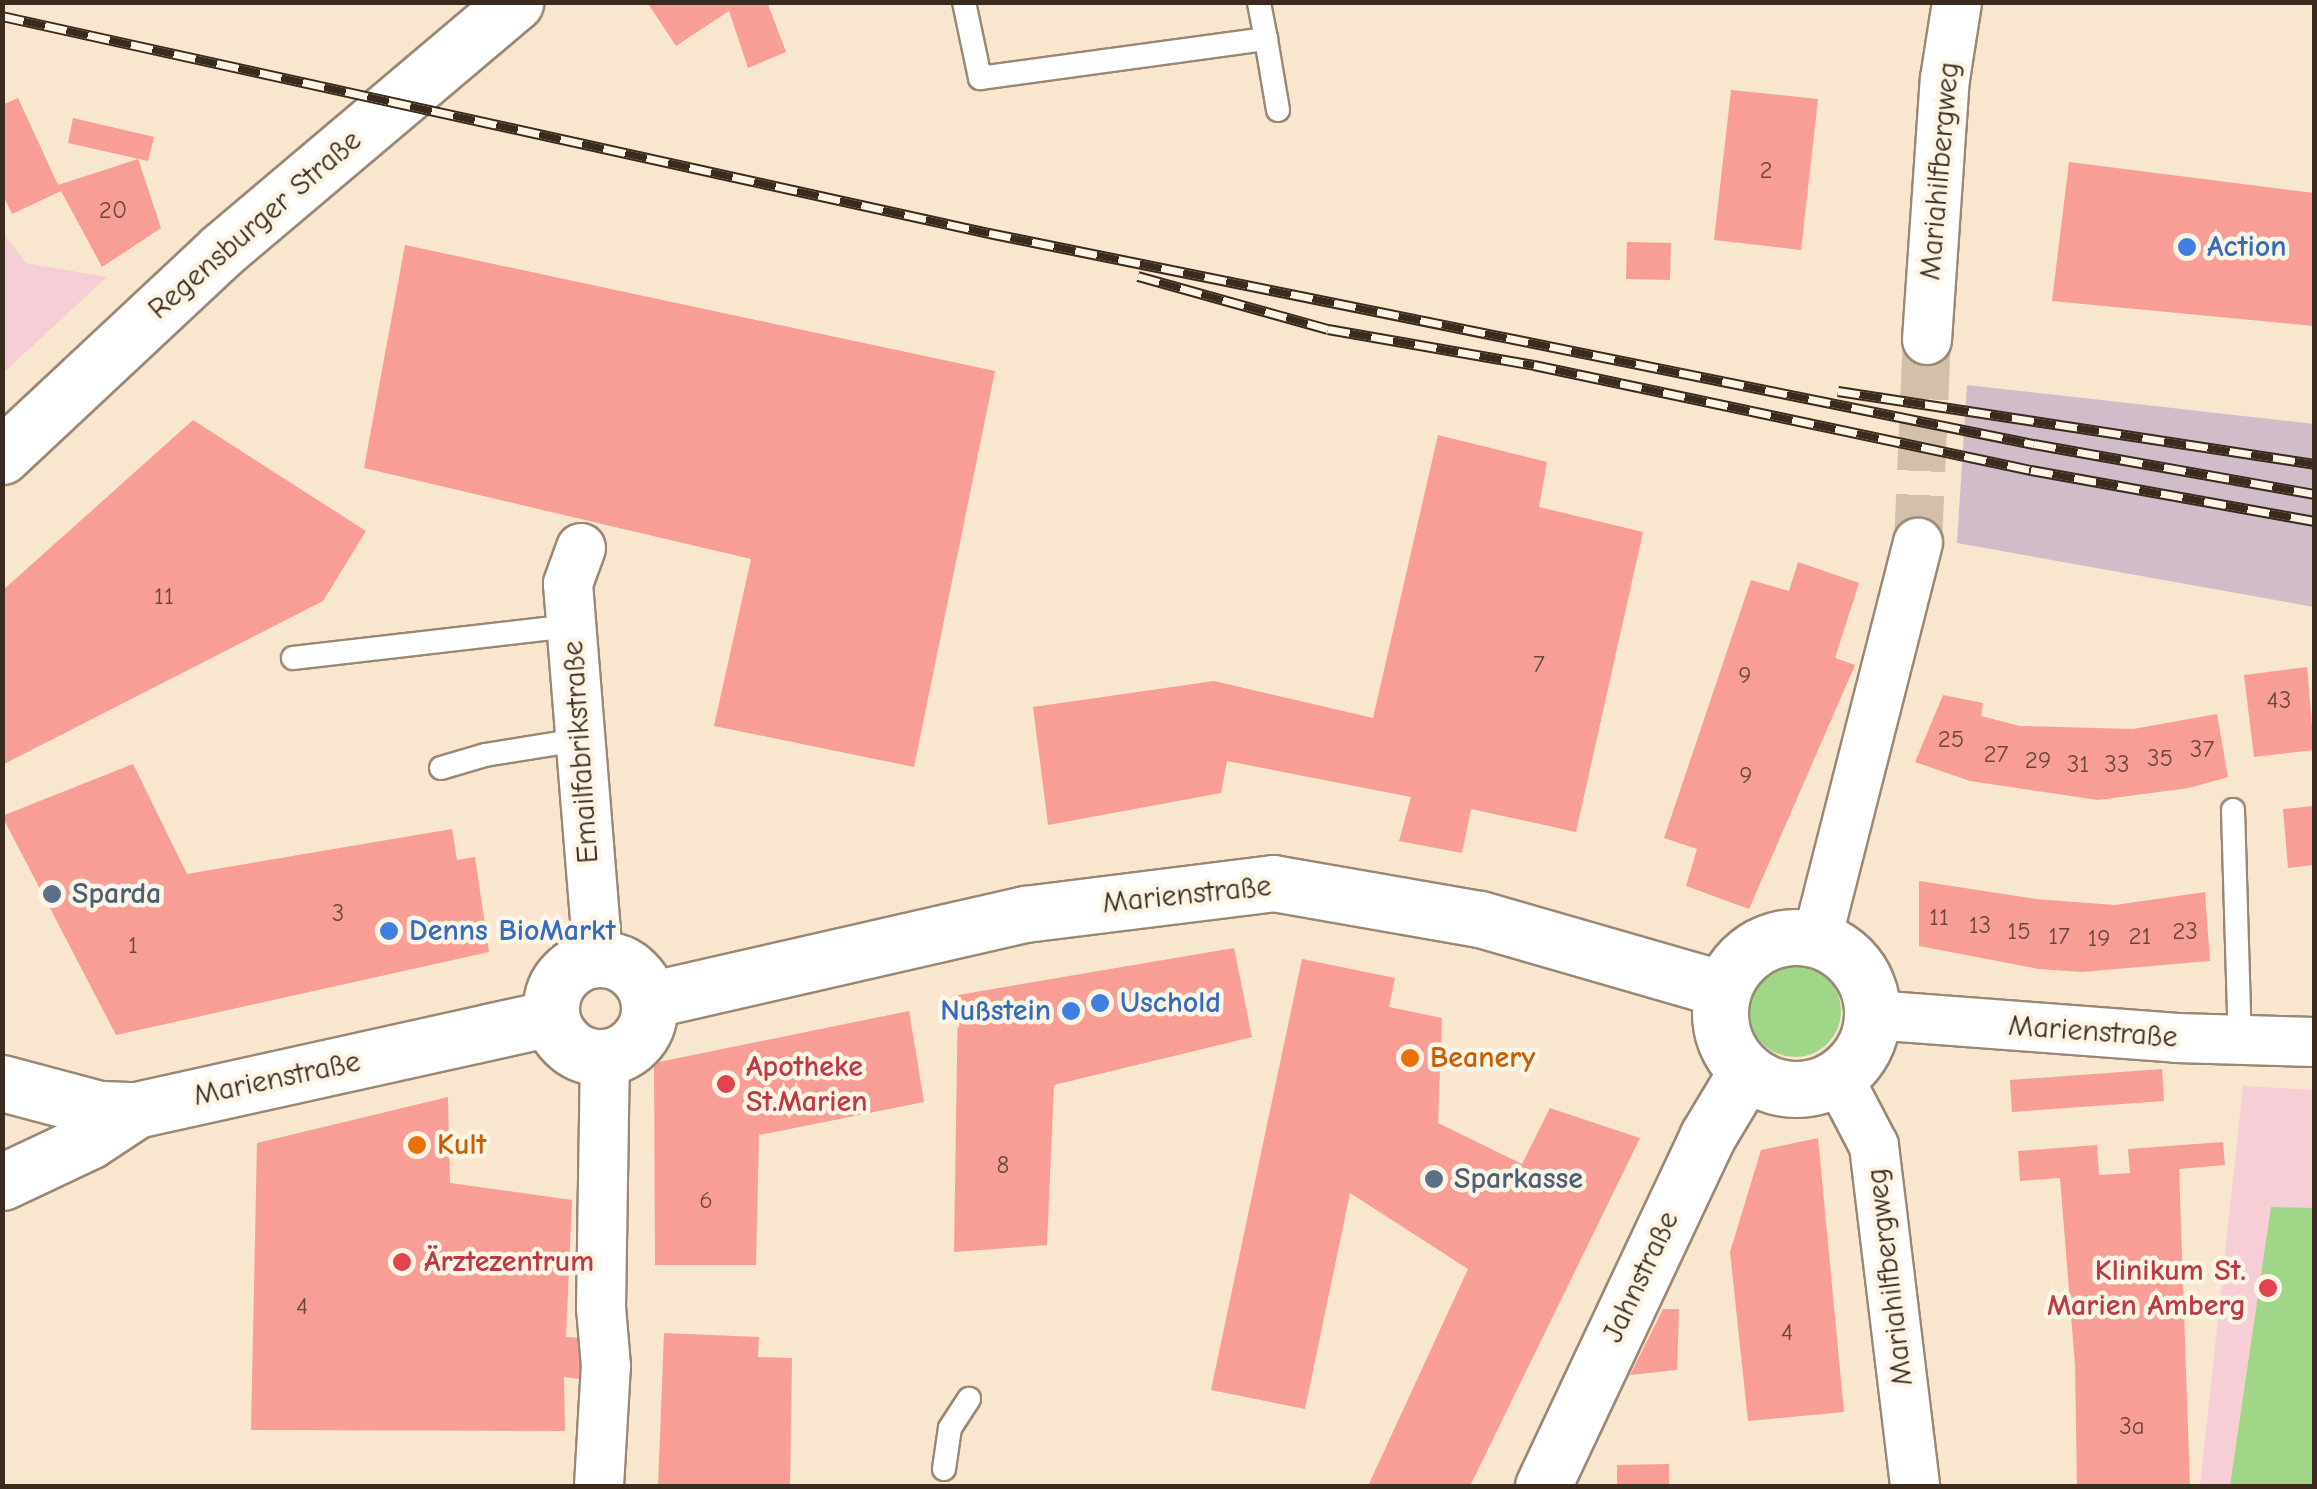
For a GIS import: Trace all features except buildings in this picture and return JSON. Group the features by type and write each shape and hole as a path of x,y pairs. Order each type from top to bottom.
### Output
{"street":[{"name":"Regensburger Straße","path":"2,456 222,250 514,2"},
{"name":"Mariahilfbergweg","path":"1927,340 1945,79 1957,2"},
{"path":"1817,939 1918,543"},
{"name":"Emailfabrikstraße","path":"581,548 568,584 598,959"},
{"name":"Marienstraße","path":"649,1000 1025,914 1273,883 1480,919 1723,989"},
{"path":"1817,939 1840,950 1858,967 1870,990 1868,1039 1856,1060 1838,1076 1816,1087 1792,1090 1768,1084 1746,1072 1722,1034 1723,989 1734,968 1771,941 1817,939"},
{"path":"598,959 626,966 644,986 649,1000 644,1032 620,1054 605,1058 590,1058 565,1044 551,1018 550,1002 566,972 598,959"},
{"name":"Marienstraße","path":"1872,1014 2240,1041 2314,1042"},
{"name":"Marienstraße","path":"2,1083 100,1109 136,1110 551,1018"},
{"path":"599,1486 606,1366 601,1308 605,1058"},
{"name":"Jahnstraße","path":"1543,1486 1707,1137 1746,1072"},
{"name":"Mariahilfbergweg","path":"1838,1076 1874,1146 1915,1486"},
{"path":"2,1182 89,1141 136,1110"}],"lane":[{"path":"964,2 980,78 1266,38"},
{"path":"1259,2 1278,110"},
{"path":"293,658 572,626"},
{"path":"442,768 485,755 579,740"},
{"path":"2233,810 2240,1041"},
{"path":"944,1469 950,1428 968,1400"}],"shaded area":[{"path":"3,232 26,263 107,277 3,373"},
{"path":"1967,385 2314,424 2314,607 1957,543"},
{"name":"Klinikum St. Marien Amberg","path":"2243,1086 2314,1090 2314,1486 2200,1486"}],"green space":[{"path":"1795,965 1813,969 1827,979 1837,993 1841,1011 1837,1029 1827,1043 1813,1053 1795,1057 1777,1053 1763,1043 1753,1029 1749,1011 1753,993 1763,979 1777,969"},
{"path":"2271,1207 2314,1208 2314,1486 2230,1486"}],"tunnel":[{"path":"1918,543 1927,340"}],"railway":[{"path":"2,16 989,233 2034,444 2314,494"},
{"path":"1138,276 1328,329 1534,365 2031,470 2314,521"},
{"path":"1838,391 2314,464"}],"place":[{"name":"Action","path":"2187,247"},
{"name":"Sparda","path":"52,894"},
{"name":"Denns BioMarkt","path":"389,931"},
{"name":"Uschold","path":"1100,1003"},
{"name":"Nußstein","path":"1071,1011"},
{"name":"Beanery","path":"1410,1058"},
{"name":"Apotheke St.Marien","path":"726,1084"},
{"name":"Kult","path":"417,1145"},
{"name":"Sparkasse","path":"1434,1179"},
{"name":"Ärztezentrum","path":"402,1262"},
{"name":"Klinikum St. Marien Amberg","path":"2268,1288"}]}
